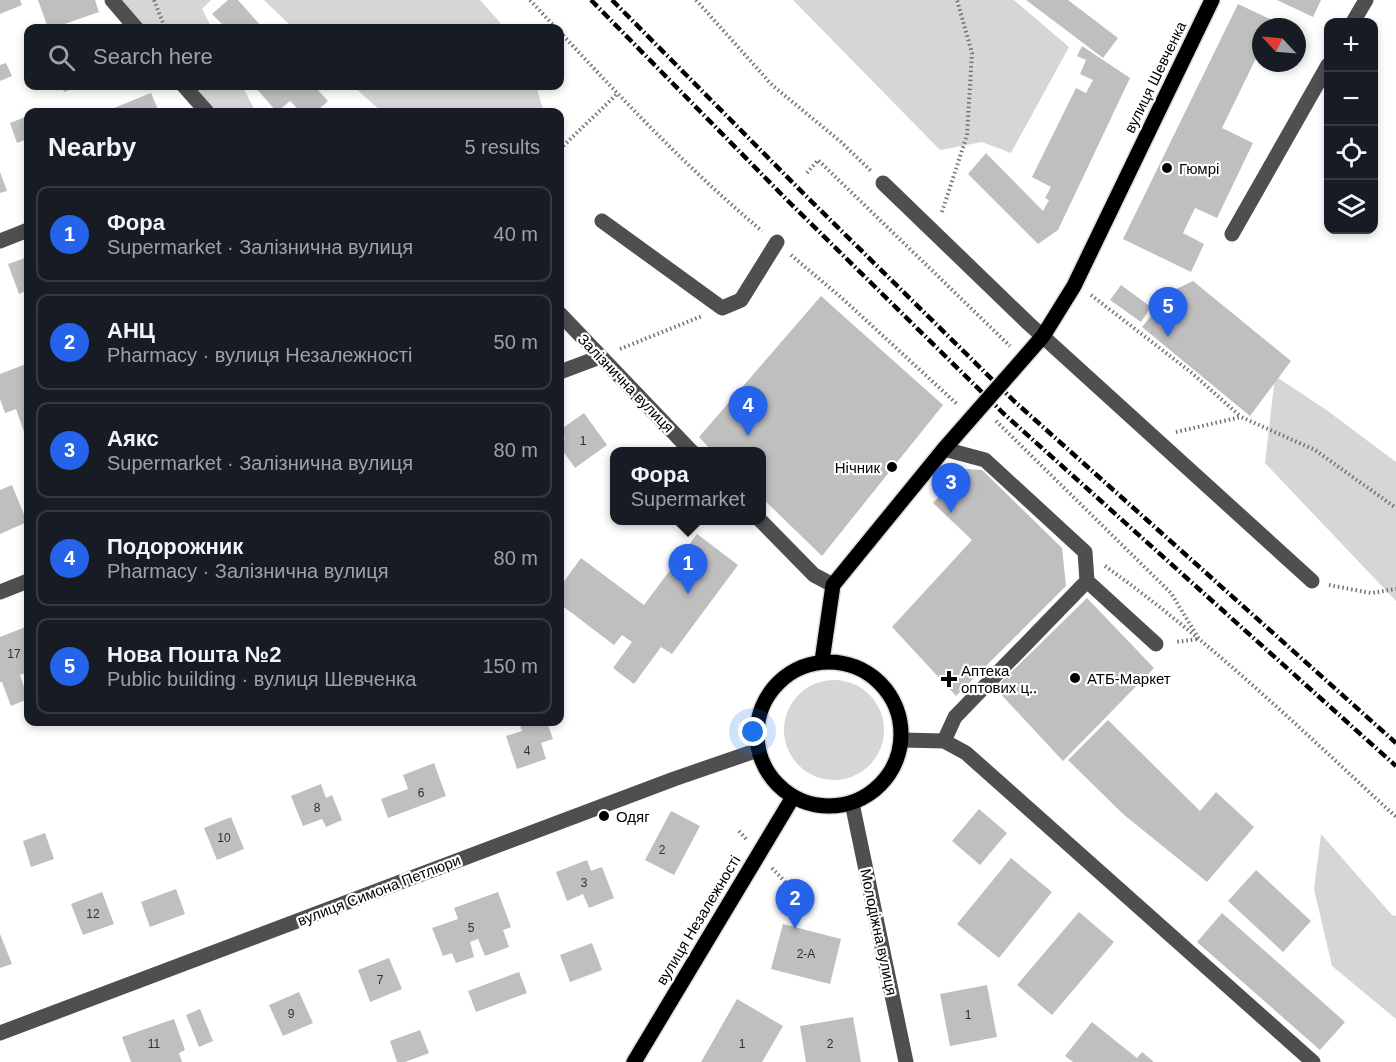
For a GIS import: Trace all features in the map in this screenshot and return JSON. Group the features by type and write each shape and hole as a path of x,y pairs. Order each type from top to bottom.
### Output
{"main road":[{"name":"вулиця Шевченка","path":"832,585 944,449 1043,336 1074,286 1212,0"},
{"path":"822,661 832,585"},
{"path":"822,661 843,662 863,669 881,682 893,699 900,718 902,740 897,760 886,779 871,794 852,803 832,807 812,804 793,797 773,782 758,750 757,725 764,701 778,681 799,667 822,661"},
{"name":"вулиця Незалежності","path":"634,1062 793,797"}],"street":[{"path":"112,0 133,24"},
{"path":"1355,18 1365,0"},
{"path":"1232,234 1325,72"},
{"path":"188,90 203,108"},
{"path":"883,183 1043,336 1312,581"},
{"path":"602,221 722,308 741,300 777,242"},
{"path":"0,241 24,232"},
{"name":"Залізнична вулиця","path":"564,318 687,447"},
{"path":"564,370 600,357"},
{"path":"944,449 985,460 1085,552 1087,581 1156,644"},
{"path":"765,525 814,575 832,585"},
{"path":"944,741 955,717 1087,581"},
{"path":"0,592 24,583"},
{"path":"902,740 944,741 966,753 1313,1062"},
{"name":"вулиця Симона Петлюри","path":"0,1033 674,779 758,750"},
{"name":"Молодіжна вулиця","path":"852,803 906,1062"}],"path":[{"path":"154,0 163,24"},
{"path":"530,0 552,24"},
{"path":"696,0 772,85 841,142 883,183"},
{"path":"934,232 967,135 972,52 957,0"},
{"path":"564,36 718,194 844,300 958,405"},
{"path":"564,145 617,93"},
{"path":"807,173 818,160 1010,346"},
{"path":"1090,295 1192,373 1240,417 1315,450 1396,508"},
{"path":"600,357 722,308"},
{"path":"1153,438 1240,417"},
{"path":"996,421 1171,593 1199,639"},
{"path":"1085,552 1144,594 1233,666 1396,817"},
{"path":"1312,581 1371,593 1396,589"}],"shaded area":[{"path":"107,0 211,0 202,9 210,24 128,24"},
{"path":"264,0 480,0 501,24 289,24"},
{"path":"793,0 1014,0 1069,47 1011,153 982,142 940,150"},
{"path":"186,90 244,90 254,108 201,108"},
{"path":"357,90 537,90 543,108 378,108"},
{"path":"1275,376 1325,409 1396,462 1396,601 1265,463"},
{"path":"834,680 853,684 869,695 880,711 884,730 880,749 869,765 853,776 834,780 815,776 799,765 788,749 784,730 788,711 799,695 815,684"},
{"path":"1321,834 1392,915 1396,916 1396,1019 1332,966 1314,889"}],"building":[{"path":"0,0 20,0 22,5 0,14"},
{"path":"38,0 95,0 99,12 64,24 47,24"},
{"path":"228,0 238,0 259,24 222,24 212,14"},
{"path":"1026,0 1068,0 1118,38 1103,58"},
{"path":"1277,0 1321,0 1313,17"},
{"path":"1238,4 1268,18 1252,18 1252,66 1222,128 1253,143 1217,218 1195,208 1183,233 1204,244 1191,272 1123,239"},
{"path":"1082,46 1130,78 1058,230 1038,244 968,174 986,153 1043,211 1049,200 1045,198 1051,187 1032,177 1076,88 1086,93 1093,80 1080,74 1086,60 1077,56"},
{"path":"6,63 12,76 0,81 0,65"},
{"path":"258,90 318,90 328,101 320,108 297,108 290,101 282,108 273,108"},
{"path":"151,93 157,108 114,108"},
{"path":"24,118 24,140 17,143 10,123"},
{"path":"0,172 7,191 0,193"},
{"path":"24,258 24,292 19,294 8,264"},
{"path":"1193,281 1291,361 1250,416 1142,327 1170,292"},
{"path":"1121,285 1151,307 1141,322 1110,300"},
{"path":"821,296 943,405 822,556 766,502 766,447 708,447 699,437"},
{"path":"24,365 24,432 16,409 5,413 0,399 0,374"},
{"path":"584,413 607,445 575,468 564,453 564,427"},
{"path":"964,469 982,470 1062,548 1066,586 956,696 892,627 972,540 933,503"},
{"path":"12,485 24,515 24,523 0,534 0,490"},
{"path":"697,534 738,565 672,654 661,647 634,684 613,668 632,642 622,635 614,645 564,607 564,581 581,558 644,605"},
{"name":"АТБ-Маркет","path":"1087,598 1154,668 1063,761 995,688"},
{"path":"24,628 24,674 20,675 24,687 24,701 11,706 2,682 0,682 0,637"},
{"path":"1108,720 1200,811 1216,792 1254,827 1207,882 1123,814 1068,760"},
{"path":"520,726 548,726 553,739 541,743 546,759 517,769 506,736 522,731"},
{"path":"434,763 446,796 388,818 381,799 408,789 403,775"},
{"path":"321,784 326,798 332,795 342,820 326,827 322,819 303,826 291,796"},
{"path":"979,809 1007,833 980,865 952,841"},
{"path":"671,811 700,826 674,875 645,860"},
{"path":"231,817 244,849 217,860 204,828"},
{"path":"45,833 54,859 31,867 23,841"},
{"path":"1011,858 1052,892 999,958 957,924"},
{"path":"587,860 591,871 602,867 614,898 589,908 583,894 567,901 556,872"},
{"path":"1256,870 1311,921 1283,952 1228,901"},
{"path":"176,889 185,914 150,927 141,902"},
{"path":"102,892 114,924 83,935 71,904"},
{"path":"498,892 511,927 503,930 509,947 485,956 478,939 470,942 474,957 456,963 452,953 443,956 432,928 458,919 454,908"},
{"path":"1079,912 1114,942 1052,1015 1017,985"},
{"path":"1222,913 1345,1022 1320,1050 1197,942"},
{"path":"783,924 841,939 830,984 771,969"},
{"path":"0,934 12,964 0,968"},
{"path":"592,943 602,970 570,982 560,955"},
{"path":"389,958 402,989 370,1002 358,970"},
{"path":"519,972 527,993 476,1012 468,991"},
{"path":"987,985 997,1037 950,1046 940,994"},
{"path":"299,992 313,1023 283,1036 269,1005"},
{"path":"737,999 783,1026 762,1062 701,1062"},
{"path":"200,1009 213,1041 199,1047 186,1015"},
{"path":"853,1017 861,1062 806,1062 800,1026"},
{"path":"174,1019 185,1050 179,1053 182,1062 131,1062 122,1037"},
{"path":"1092,1022 1137,1058 1142,1052 1154,1062 1073,1062 1065,1056"},
{"path":"420,1030 429,1053 405,1062 397,1062 390,1041"}],"railway":[{"path":"591,0 789,202 1003,413 1396,766"},
{"path":"612,0 1014,401 1396,743"}],"place":[{"name":"Гюмрі","path":"1167,168"},
{"name":"Нова Пошта №2","path":"1168,337"},
{"name":"Подорожник","path":"748,436"},
{"name":"Нічник","path":"892,467"},
{"name":"Аякс","path":"951,513"},
{"name":"Фора","path":"688,594"},
{"name":"АТБ-Маркет","path":"1075,678"},
{"name":"Аптека оптових ц‥","path":"949,679"},
{"name":"Одяг","path":"604,816"},
{"name":"АНЦ","path":"795,929"}]}
